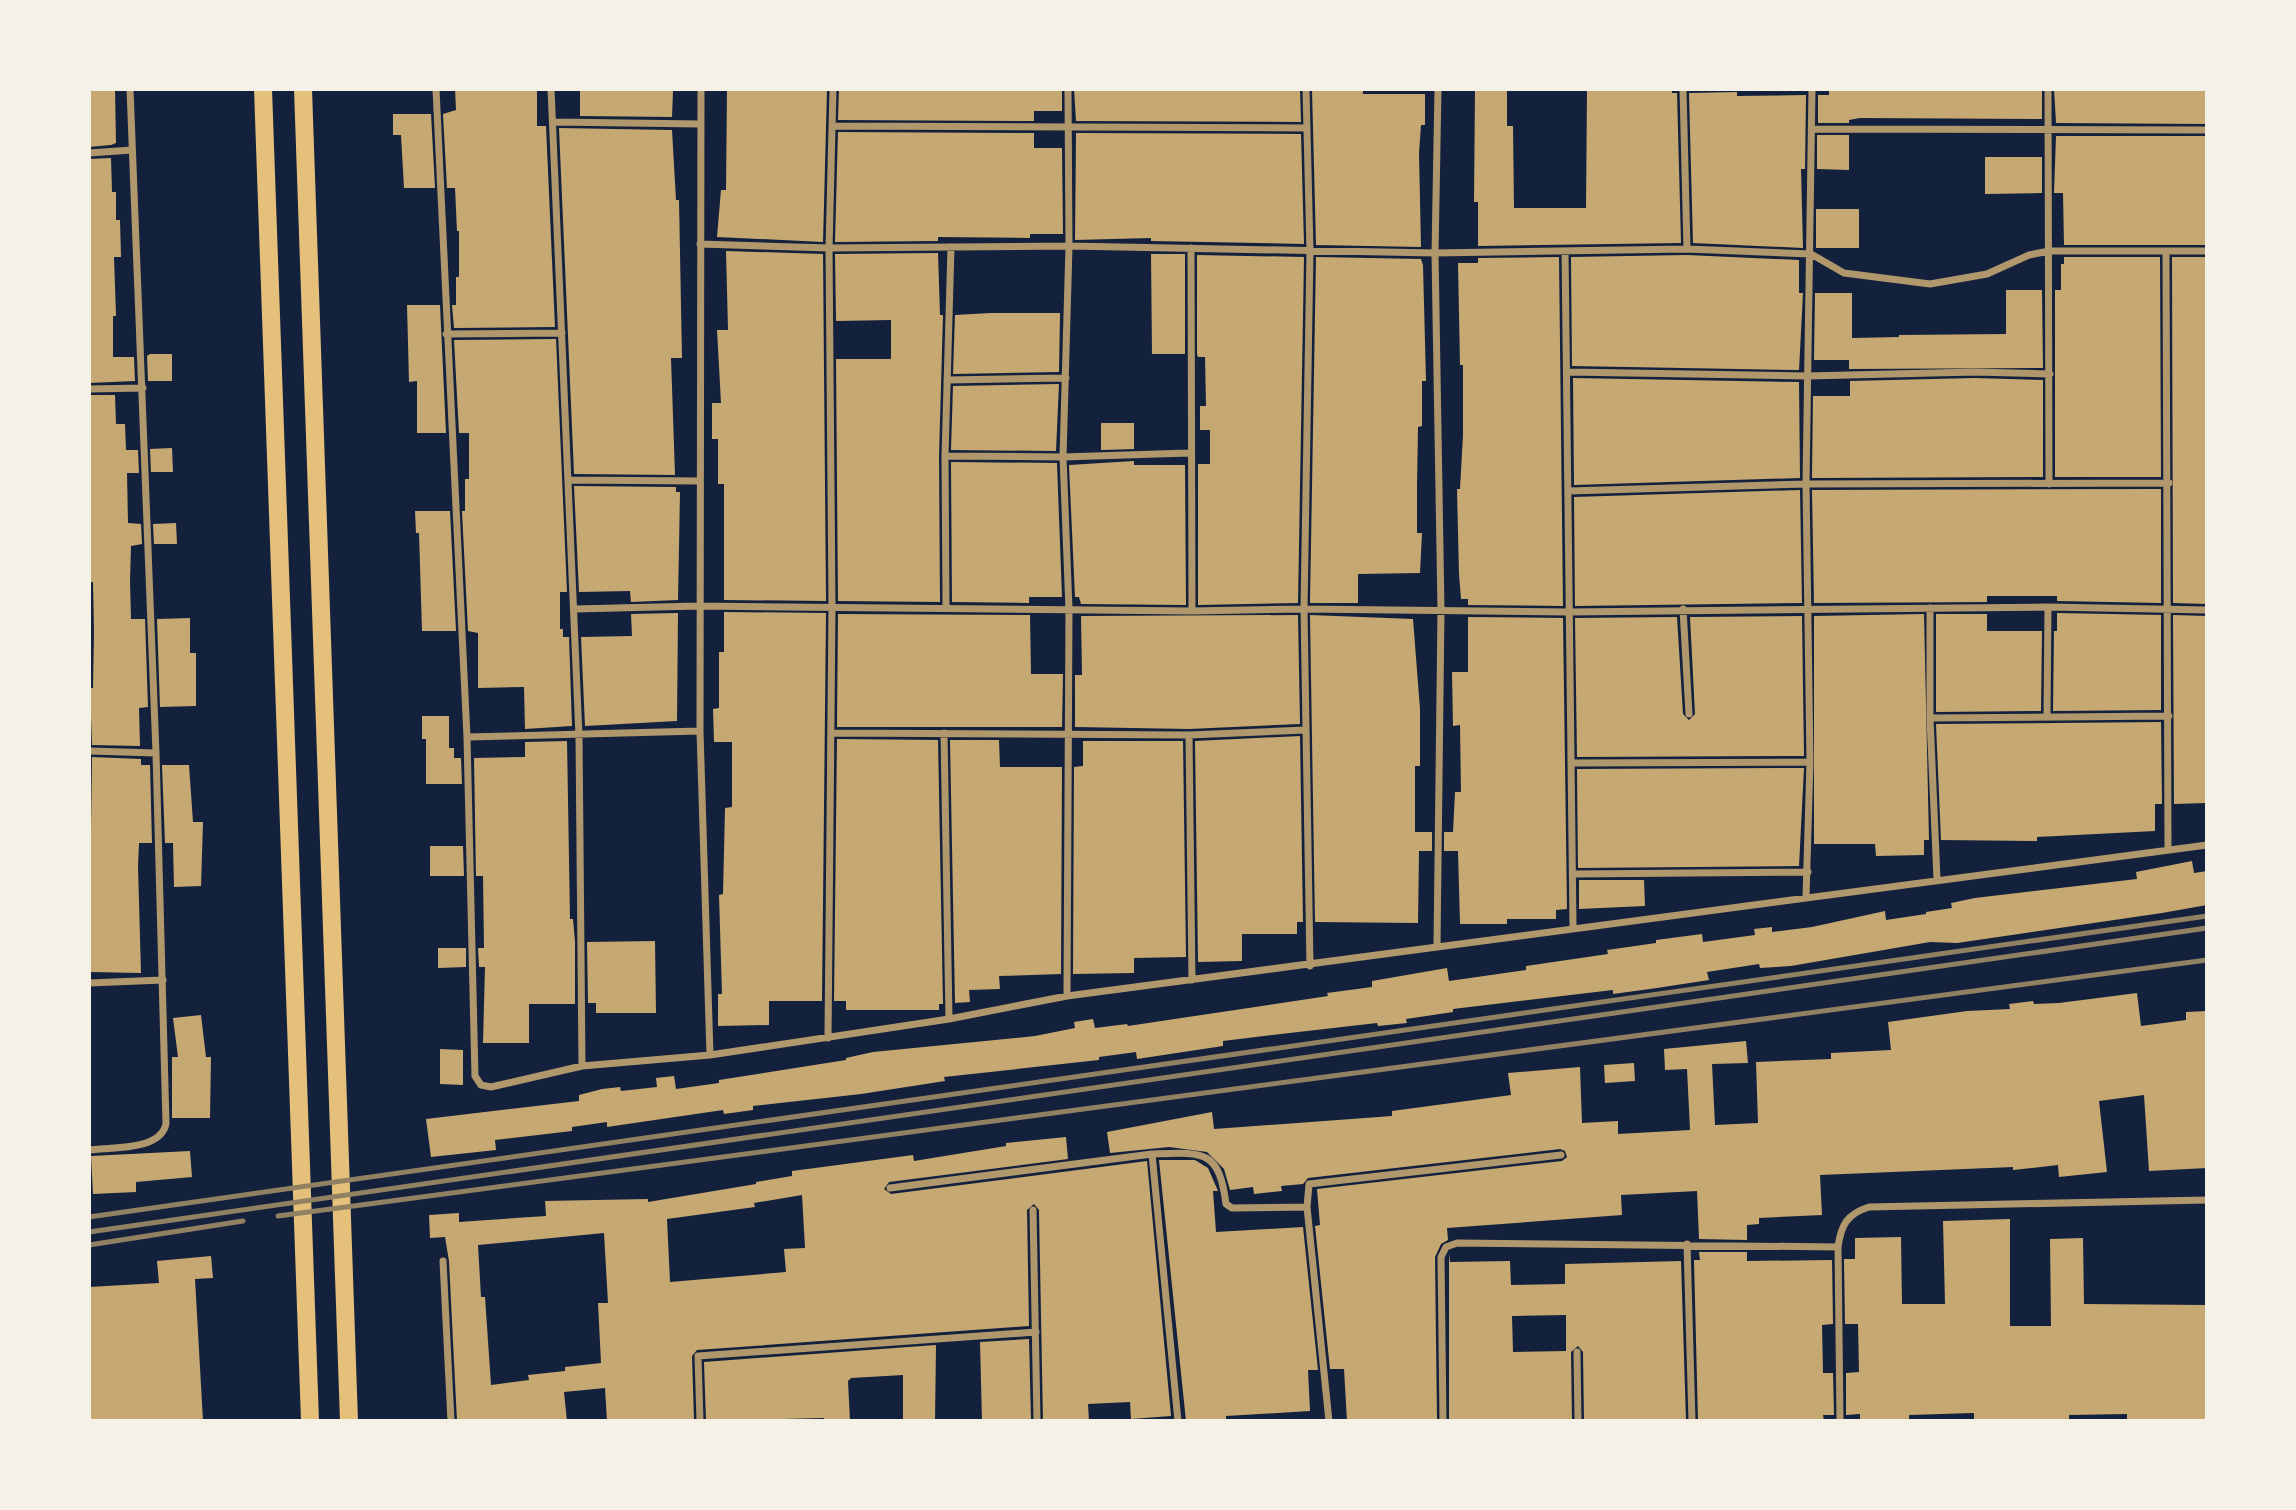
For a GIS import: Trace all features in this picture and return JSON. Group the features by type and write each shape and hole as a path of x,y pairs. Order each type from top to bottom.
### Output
{"highway":[{"path":"263,89 303,1285 310,1421"},
{"path":"303,89 327,864 340,1137 349,1421"}],"street":[{"path":"89,1150 150,1142 164,1130 167,1076 130,89"},
{"path":"436,89 467,737 475,1076 481,1085 491,1087 582,1066 710,1055 828,1038 949,1019 1067,996 1310,966 1573,927 2207,845"},
{"path":"551,89 575,609 582,1066"},
{"path":"701,89 699,731 710,1055"},
{"path":"828,1038 832,607 829,248 833,89"},
{"path":"1067,996 1069,609 1063,457 1069,246 1068,89"},
{"path":"1306,89 1310,251 1304,609 1310,966"},
{"path":"1437,946 1441,610 1435,253 1438,89"},
{"path":"1683,89 1687,249"},
{"path":"1805,897 1810,762 1810,608 1806,484 1812,89"},
{"path":"2048,89 2049,484"},
{"path":"554,122 700,124"},
{"path":"833,126 1307,128"},
{"path":"1812,129 2207,130"},
{"path":"89,153 132,150"},
{"path":"700,244 829,248 1069,246 1435,253 1687,249 1811,254 1844,273 1930,284 1987,274 2029,255 2049,251 2207,251"},
{"path":"946,606 945,456 951,247"},
{"path":"1191,248 1189,453 1192,611"},
{"path":"1565,251 1573,927"},
{"path":"2166,253 2169,483 2168,850"},
{"path":"446,334 562,333"},
{"path":"1568,372 1807,376 1975,372 2050,374"},
{"path":"947,380 1066,378"},
{"path":"89,389 143,388"},
{"path":"945,456 1063,457 1189,453"},
{"path":"569,480 699,481"},
{"path":"1569,491 1806,484 2169,483"},
{"path":"575,609 946,606 1192,611 1304,609 1569,612 2048,607 2207,610"},
{"path":"2047,717 2048,607"},
{"path":"1930,608 1930,718 1937,879"},
{"path":"1682,609 1689,714"},
{"path":"1930,718 2169,716"},
{"path":"831,733 1189,735 1305,730"},
{"path":"467,737 699,731"},
{"path":"944,733 949,1019"},
{"path":"1189,735 1192,981"},
{"path":"89,751 156,753"},
{"path":"1572,763 1810,762"},
{"path":"1573,874 1808,872"},
{"path":"89,983 163,980"},
{"path":"1152,1154 1178,1421"},
{"path":"890,1188 1152,1154 1188,1154 1212,1160 1220,1170 1226,1204 1232,1208 1307,1207"},
{"path":"1329,1421 1307,1207 1310,1184 1561,1155"},
{"path":"1840,1421 1838,1247 1843,1223 1850,1216 1869,1207 2207,1200"},
{"path":"1033,1210 1037,1421"},
{"path":"1443,1421 1441,1257 1446,1247 1457,1243 1838,1247"},
{"path":"1687,1244 1692,1421"},
{"path":"443,1261 451,1421"},
{"path":"700,1421 698,1356 1035,1332"},
{"path":"1577,1352 1578,1421"}],"building":[{"path":"89,89 115,89 116,143 89,147"},
{"path":"455,89 537,89 537,126 546,126 555,327 454,328 452,305 456,305 456,277 459,277 459,231 455,188 447,188 443,114 456,110"},
{"path":"580,89 673,91 672,117 580,116"},
{"path":"727,89 827,89 823,242 717,237 721,190 726,190"},
{"path":"839,89 1062,89 1062,111 1034,111 1034,121 838,120"},
{"path":"1074,89 1300,89 1301,122 1076,121"},
{"path":"1312,89 1363,89 1363,94 1425,94 1425,125 1421,125 1419,153 1421,247 1316,245"},
{"path":"1475,89 1507,89 1507,126 1513,126 1514,208 1586,208 1587,89 1672,89 1672,93 1677,93 1681,243 1478,246 1478,202 1474,202"},
{"path":"1829,89 2042,89 2042,119 1860,118 1849,120 1849,123 1818,123 1818,95 1829,95"},
{"path":"2054,89 2207,89 2207,124 2056,123"},
{"path":"1737,92 1737,96 1806,95 1805,169 1801,169 1803,248 1693,243 1689,93"},
{"path":"393,114 431,114 435,188 404,188 401,135 393,135"},
{"path":"559,128 672,130 676,200 679,200 682,358 671,358 675,475 574,474"},
{"path":"838,132 1034,133 1034,148 1062,148 1063,234 1030,234 1030,238 938,237 938,241 835,242"},
{"path":"1076,133 1301,134 1304,244 1151,241 1151,238 1075,240"},
{"path":"1817,135 1849,135 1849,170 1817,169"},
{"path":"2056,136 2207,136 2206,245 2064,245 2063,193 2054,193"},
{"path":"1985,157 2042,157 2042,193 1985,194"},
{"path":"111,158 112,192 116,192 116,220 120,220 121,257 114,257 116,316 113,316 113,357 134,357 135,381 89,383 89,159"},
{"path":"1816,209 1859,209 1859,248 1816,248"},
{"path":"726,251 823,254 826,601 724,600 724,484 718,484 718,439 712,439 712,403 721,403 717,330 728,330"},
{"path":"938,253 940,315 943,315 939,456 940,602 838,601 836,359 891,359 891,320 836,321 835,254"},
{"path":"1151,254 1185,254 1185,354 1152,354"},
{"path":"1197,255 1304,257 1298,603 1198,605 1198,464 1210,464 1210,430 1200,430 1200,406 1206,406 1205,357 1198,357 1197,354"},
{"path":"1687,255 1799,260 1799,293 1803,293 1799,370 1572,366 1571,257"},
{"path":"1316,257 1421,259 1423,265 1426,381 1422,381 1422,426 1418,427 1417,533 1422,533 1420,573 1358,574 1358,603 1310,603"},
{"path":"1559,257 1563,606 1468,605 1468,599 1461,599 1459,574 1457,489 1460,489 1463,435 1463,365 1460,365 1458,263 1478,263 1478,258"},
{"path":"2064,257 2160,257 2161,477 2055,477 2055,290 2061,290 2061,264 2064,264"},
{"path":"2172,257 2206,257 2207,604 2173,603"},
{"path":"2006,290 2042,290 2043,368 1849,369 1849,360 1814,360 1815,293 1852,293 1852,338 2006,334"},
{"path":"407,305 440,305 446,433 417,433 417,381 409,382"},
{"path":"1060,313 1059,372 953,374 955,315"},
{"path":"556,339 567,592 560,592 560,629 563,629 563,637 569,637 572,726 525,729 524,687 478,688 478,633 468,631 462,511 465,511 465,479 469,479 469,433 459,433 454,340"},
{"path":"172,354 172,381 148,381 147,356"},
{"path":"1573,378 1799,382 1800,478 1574,485"},
{"path":"1975,378 2043,380 2043,477 1812,478 1813,396 1850,396 1850,381"},
{"path":"1059,384 1056,451 951,450 953,386"},
{"path":"89,395 115,395 116,424 125,424 126,450 138,450 139,473 127,473 128,523 141,524 142,544 131,546 130,581 131,619 145,619 148,707 139,708 140,746 92,745 90,688 93,688 94,632 93,582 90,582"},
{"path":"1101,423 1134,423 1134,449 1101,450"},
{"path":"172,448 173,472 151,472 150,449"},
{"path":"1134,461 1134,465 1185,465 1186,605 1081,604 1079,597 1075,597 1069,465"},
{"path":"951,462 1057,463 1062,597 1029,597 1029,603 952,602"},
{"path":"574,486 676,487 676,492 680,492 678,600 631,602 630,591 579,592"},
{"path":"2161,489 2161,603 2057,601 2057,596 1987,596 1987,602 1814,603 1812,490"},
{"path":"1800,490 1802,603 1575,606 1574,497"},
{"path":"415,511 450,511 456,631 422,631 419,533 416,533"},
{"path":"176,523 177,544 154,544 153,524"},
{"path":"724,612 826,613 822,1001 769,1001 769,1025 718,1026 718,994 722,994 719,895 723,894 725,808 732,807 732,742 714,742 713,709 719,708 719,652 724,652"},
{"path":"678,613 677,721 585,726 581,637 632,636 631,614"},
{"path":"2057,613 2161,615 2161,710 2053,711 2054,631 2057,631"},
{"path":"838,614 1030,615 1031,674 1063,674 1062,727 837,727"},
{"path":"1924,614 1929,840 1924,840 1924,855 1876,856 1875,844 1814,844 1814,616"},
{"path":"1936,614 1987,614 1987,631 2042,631 2041,711 1936,712"},
{"path":"1298,615 1300,724 1189,729 1075,727 1075,675 1082,675 1081,616"},
{"path":"1310,615 1413,619 1420,709 1420,766 1415,766 1415,832 1432,832 1432,851 1419,851 1418,923 1315,922"},
{"path":"2173,615 2207,616 2207,803 2174,804"},
{"path":"1802,616 1804,756 1577,757 1575,618 1677,617 1683,714 1689,720 1695,714 1690,617"},
{"path":"1468,617 1563,618 1567,909 1556,910 1556,919 1507,919 1507,924 1460,924 1458,851 1444,851 1444,832 1453,832 1455,792 1461,792 1460,725 1453,726 1452,672 1468,672"},
{"path":"190,618 190,653 196,653 196,706 160,707 157,619"},
{"path":"422,716 449,716 449,748 454,748 454,758 461,758 462,784 426,784 426,739 422,739"},
{"path":"2161,722 2162,804 2155,804 2155,831 2037,837 2037,841 1941,840 1936,724"},
{"path":"1300,736 1303,922 1297,922 1297,934 1242,934 1242,961 1198,962 1195,741"},
{"path":"837,739 938,740 943,1004 939,1004 939,1010 846,1010 846,1001 834,1001"},
{"path":"950,740 999,740 1000,767 1062,767 1061,974 999,976 1000,989 969,990 970,1002 955,1003"},
{"path":"567,741 570,919 573,919 575,942 575,1004 529,1004 529,1043 483,1043 485,967 479,967 478,948 484,948 483,876 476,876 474,758 525,757 525,742"},
{"path":"1083,741 1183,741 1186,957 1134,958 1134,973 1073,974 1074,767 1083,766"},
{"path":"92,757 141,759 141,765 150,765 152,843 139,843 138,866 141,973 89,972"},
{"path":"162,765 189,765 193,822 203,822 201,886 174,887 173,843 165,843"},
{"path":"1804,768 1799,866 1578,868 1577,769"},
{"path":"430,846 463,846 464,876 430,876"},
{"path":"2192,861 2194,873 2207,871 2207,905 1957,943 1930,942 1791,966 1760,968 1759,964 1707,972 1709,980 1657,988 1613,994 1613,990 1453,1009 1453,1012 1406,1019 1407,1023 1378,1026 1377,1023 1223,1041 1223,1046 1137,1059 1136,1052 1099,1057 1099,1060 944,1077 945,1081 753,1106 753,1110 724,1114 723,1110 607,1127 607,1122 572,1127 572,1131 495,1140 496,1150 431,1157 426,1119 579,1101 579,1095 602,1089 620,1087 621,1091 657,1087 656,1078 674,1076 676,1089 846,1060 873,1052 1035,1036 1075,1028 1074,1022 1093,1019 1095,1028 1128,1026 1328,996 1327,993 1372,987 1372,981 1447,968 1449,981 1608,954 1607,950 1656,943 1656,940 1702,934 1703,942 1755,935 1754,929 1772,927 1772,932 1812,927 1885,911 1886,920 1952,908 1951,903 1975,898 2137,879 2136,872"},
{"path":"1579,880 1644,880 1645,906 1579,909"},
{"path":"655,941 656,1013 596,1013 596,1003 588,1003 587,942"},
{"path":"438,948 466,948 466,967 438,968"},
{"path":"2137,993 2141,1026 2186,1020 2186,1012 2207,1011 2207,1168 2149,1171 2144,1095 2099,1101 2107,1172 2059,1177 2058,1165 2013,1170 2013,1167 1820,1175 1822,1215 1759,1218 1759,1224 1747,1225 1747,1240 1699,1239 1697,1191 1621,1195 1622,1215 1447,1228 1448,1240 1441,1244 1435,1257 1437,1421 1347,1421 1344,1369 1330,1369 1315,1226 1320,1225 1317,1189 1562,1161 1567,1157 1565,1151 1560,1149 1308,1178 1303,1184 1281,1186 1282,1191 1254,1194 1253,1187 1230,1190 1224,1169 1207,1152 1169,1147 1110,1153 1107,1132 1212,1112 1214,1129 1392,1116 1392,1111 1511,1095 1508,1073 1580,1067 1582,1123 1618,1121 1618,1134 1690,1130 1687,1069 1665,1070 1664,1049 1746,1041 1748,1063 1712,1064 1715,1125 1758,1123 1756,1062 1831,1059 1831,1053 1891,1050 1888,1022 1967,1011 2010,1009 2009,1004 2033,1001 2034,1004 2059,1003"},
{"path":"201,1015 206,1057 211,1057 210,1118 172,1118 172,1057 178,1057 173,1018"},
{"path":"440,1049 463,1050 463,1085 440,1084"},
{"path":"1634,1063 1635,1081 1605,1083 1604,1065"},
{"path":"1066,1137 1068,1159 889,1182 884,1189 891,1194 1147,1161 1171,1416 1131,1419 1130,1402 1088,1404 1089,1421 1043,1421 1039,1210 1034,1204 1027,1210 1029,1326 697,1350 692,1356 694,1421 607,1421 605,1388 564,1392 567,1421 457,1421 449,1261 445,1237 430,1238 429,1215 459,1213 459,1222 546,1216 545,1201 648,1199 648,1202 756,1184 792,1176 792,1171 913,1155 914,1161 1006,1146 1006,1143","holes":["802,1195 805,1248 784,1249 786,1272 670,1282 667,1219 755,1207 754,1203","604,1233 608,1303 598,1303 601,1363 565,1367 565,1371 528,1375 529,1380 491,1385 485,1297 481,1297 478,1245"]},
{"path":"190,1151 192,1177 136,1182 136,1192 93,1194 91,1156"},
{"path":"1159,1160 1195,1160 1208,1168 1218,1191 1213,1191 1216,1232 1303,1227 1318,1370 1308,1370 1310,1411 1226,1416 1226,1421 1186,1421"},
{"path":"2010,1219 2010,1326 2051,1326 2050,1239 2083,1238 2084,1304 2207,1305 2207,1421 2127,1421 2127,1414 2069,1415 2069,1421 1974,1421 1974,1413 1909,1415 1909,1421 1860,1421 1860,1414 1846,1415 1846,1373 1859,1372 1858,1324 1845,1324 1844,1259 1855,1259 1855,1238 1901,1237 1902,1304 1945,1304 1943,1221"},
{"path":"1699,1252 1747,1252 1747,1261 1832,1260 1833,1324 1822,1325 1823,1373 1833,1373 1834,1415 1823,1415 1824,1421 1698,1421 1694,1260 1700,1260"},
{"path":"1449,1254 1450,1262 1510,1261 1511,1285 1565,1284 1565,1264 1681,1261 1686,1421 1584,1421 1583,1352 1578,1346 1571,1352 1572,1421 1449,1421","holes":["1566,1315 1566,1351 1513,1352 1512,1316"]},
{"path":"211,1256 213,1278 195,1279 203,1421 89,1421 89,1287 159,1283 157,1261"},
{"path":"1029,1339 1031,1421 982,1421 980,1342"},
{"path":"936,1345 935,1421 903,1421 903,1375 851,1378 848,1381 850,1421 824,1421 824,1418 706,1421 704,1362"}],"railway":[{"path":"89,1217 2207,916"},
{"path":"89,1232 2207,928"},
{"path":"278,1216 2207,960"},
{"path":"89,1245 243,1221"}]}
